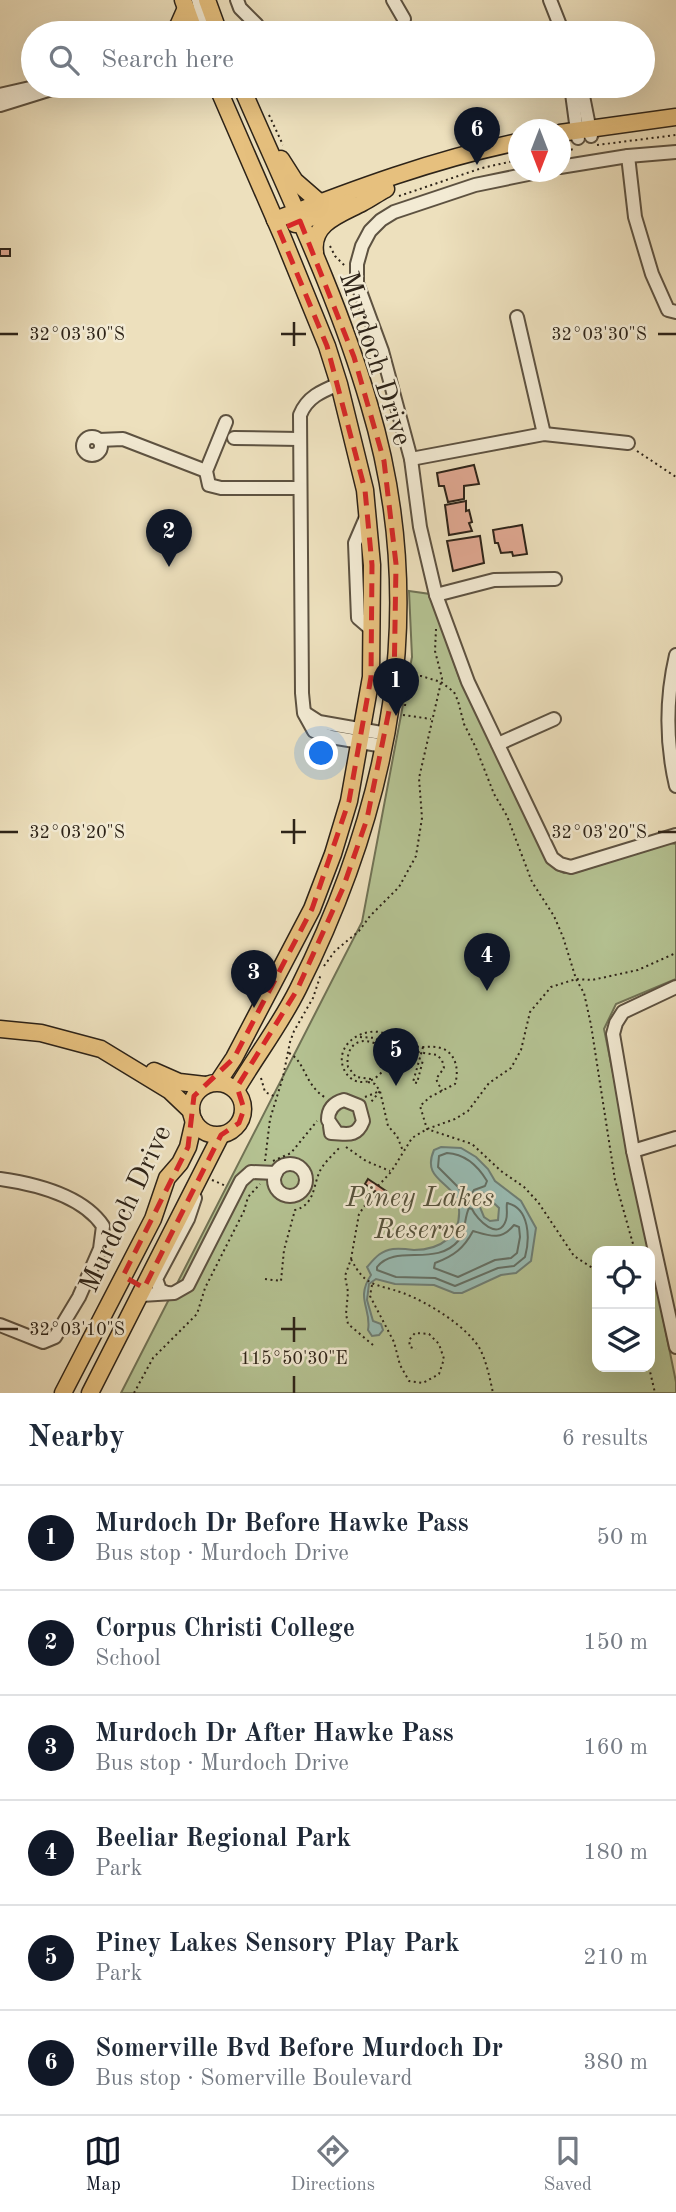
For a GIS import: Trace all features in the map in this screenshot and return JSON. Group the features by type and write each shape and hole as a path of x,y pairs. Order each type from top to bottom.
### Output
{"main road":[{"path":"207,0 215,21"},
{"path":"180,21 189,3"},
{"path":"189,3 194,21"},
{"path":"213,98 237,135"},
{"name":"Murdoch Drive","path":"211,1084 234,1058 312,909 333,854 349,801 362,736 371,677 372,630 372,565 365,490 339,384 327,346 222,98"},
{"name":"Murdoch Drive","path":"236,1090 288,1008 324,933 352,865 367,819 386,740 398,646 396,564 390,497 370,405 339,314 247,98"},
{"path":"248,98 295,181 318,201"},
{"path":"581,137 676,117"},
{"path":"581,137 676,126"},
{"path":"298,216 318,201 460,156 508,145"},
{"path":"277,225 298,216 508,153"},
{"path":"317,262 314,245 321,228 336,215 386,189"},
{"path":"0,1029 29,1031 101,1049 170,1091 208,1133 221,1135 234,1129 243,1117 243,1102 236,1090 226,1084 179,1082 119,1059"},
{"path":"192,1116 194,1096 211,1084"},
{"name":"Murdoch Drive","path":"63,1393 153,1219 167,1178 180,1163 188,1147 192,1116"},
{"name":"Murdoch Drive","path":"90,1393 152,1293 197,1184 221,1135"},
{"path":"123,1276 152,1293"}],"street":[{"path":"237,0 240,8 253,21"},
{"path":"393,0 404,19"},
{"path":"550,0 559,21"},
{"path":"0,95 21,90"},
{"path":"0,104 21,98"},
{"path":"573,98 581,137"},
{"path":"581,137 582,98"},
{"path":"571,165 676,152"},
{"path":"628,156 635,218 652,274 668,310 676,312"},
{"path":"508,178 475,185 394,212 376,226 362,246 357,264 357,283 382,351 411,459 420,527 436,595 468,682 552,858 571,867 676,835"},
{"path":"517,317 544,435"},
{"path":"339,384 320,392 304,405 300,415 304,713 314,731 331,737 362,736 386,740"},
{"path":"226,422 206,471 206,480 213,488 300,488"},
{"path":"411,459 544,435 628,443"},
{"path":"234,438 299,439"},
{"path":"99,440 123,439 206,471"},
{"path":"436,595 495,580 555,579"},
{"path":"676,655 668,721 676,786"},
{"path":"498,744 554,719"},
{"path":"676,987 623,1012 613,1034 633,1151 670,1295 676,1347"},
{"path":"633,1151 676,1138"},
{"path":"152,1293 180,1291 188,1284 242,1181 251,1172 276,1173"},
{"path":"0,1179 56,1192 94,1214 103,1226 100,1249 79,1297 55,1337 43,1342 0,1325"},
{"path":"152,1293 160,1290 156,1279 188,1219 197,1184"}],"path":[{"path":"269,115 283,145"},
{"path":"581,137 676,135"},
{"path":"628,443 643,457 676,477"},
{"path":"409,668 403,716 432,720"},
{"path":"409,676 430,678 454,692 464,724 494,794 507,816 533,882 560,930 576,979 584,993 610,1153 634,1246"},
{"path":"378,1186 391,1172 412,1138 468,1111 489,1083 511,1068 517,1059 527,1020 534,1005 551,987 576,979 592,980 638,970 676,953"},
{"path":"404,1153 397,1136 388,1126 376,1084 353,1079 345,1070 343,1052 349,1042 366,1032 378,1032 411,1046 442,1048 449,1053 456,1064 458,1075 454,1084 420,1105 427,1129"},
{"path":"355,1038 368,1036 385,1045 388,1052 385,1069 375,1079 367,1082"},
{"path":"352,1045 367,1040 381,1051 392,1048 438,1055 444,1068 436,1079 442,1091"},
{"path":"349,1042 352,1045"},
{"path":"352,1045 347,1060 351,1072 364,1080 375,1079"},
{"path":"424,1047 413,1082 417,1083 427,1054"},
{"path":"289,1053 298,1058 304,1075 316,1092 330,1101"},
{"path":"265,1164 291,1153 328,1126"},
{"path":"427,1129 472,1144 501,1171 524,1187 538,1202 574,1256 592,1268"},
{"path":"265,1279 281,1281 284,1250 295,1210 307,1203 313,1195 320,1171 342,1144 366,1161 391,1172"},
{"path":"373,1345 348,1324 345,1276 351,1259 359,1214 375,1191"},
{"path":"351,1259 366,1281 404,1293 436,1308 470,1335 481,1350 493,1393"},
{"path":"371,1284 370,1296 394,1342 400,1365 409,1381 423,1383 439,1374 444,1359 439,1344 429,1334 415,1333 409,1340 410,1348 416,1349"},
{"path":"650,1372 655,1393"}],"highlighted area":[{"path":"300,221 354,357 384,461 396,564 394,686 367,819 343,888 297,990 237,1087 244,1109 239,1123 221,1135 144,1288 123,1276 188,1147 194,1096 234,1058 312,909 349,801 371,677 372,565 365,490 327,346 279,230"}],"green space":[{"name":"Piney Lakes Reserve","path":"409,591 430,594 460,680 555,869 574,873 670,843 676,844 676,979 616,1004 604,1029 648,1246 592,1246 592,1372 655,1372 655,1279 676,1393 121,1393 362,922 412,657"}],"water":[{"path":"441,1147 461,1148 476,1157 495,1181 521,1201 536,1228 531,1261 516,1273 501,1275 462,1293 454,1293 434,1285 395,1284 376,1279 369,1284 367,1300 373,1321 381,1324 383,1330 379,1335 372,1336 368,1330 364,1297 366,1283 371,1275 367,1267 378,1255 388,1250 423,1249 440,1244 452,1234 459,1219 457,1200 432,1169 434,1150","holes":["483,1193 499,1208 498,1220 490,1221 484,1217 477,1200 478,1195"]}],"building":[{"path":"0,249 10,249 10,256 0,256"},
{"path":"474,465 479,484 464,486 464,499 448,502 444,486 439,486 437,473"},
{"path":"466,501 472,531 449,535 445,505"},
{"path":"522,525 527,554 513,556 512,552 501,553 498,543 495,543 493,530"},
{"path":"480,536 484,563 453,571 447,541"},
{"path":"368,1179 386,1191 382,1196 365,1184"}],"place":[{"name":"Somerville Bvd Before Murdoch Dr","path":"477,165"},
{"name":"Corpus Christi College","path":"169,567"},
{"name":"Murdoch Dr Before Hawke Pass","path":"396,716"},
{"name":"Beeliar Regional Park","path":"487,991"},
{"name":"Murdoch Dr After Hawke Pass","path":"254,1008"},
{"name":"Piney Lakes Sensory Play Park","path":"396,1086"}]}
